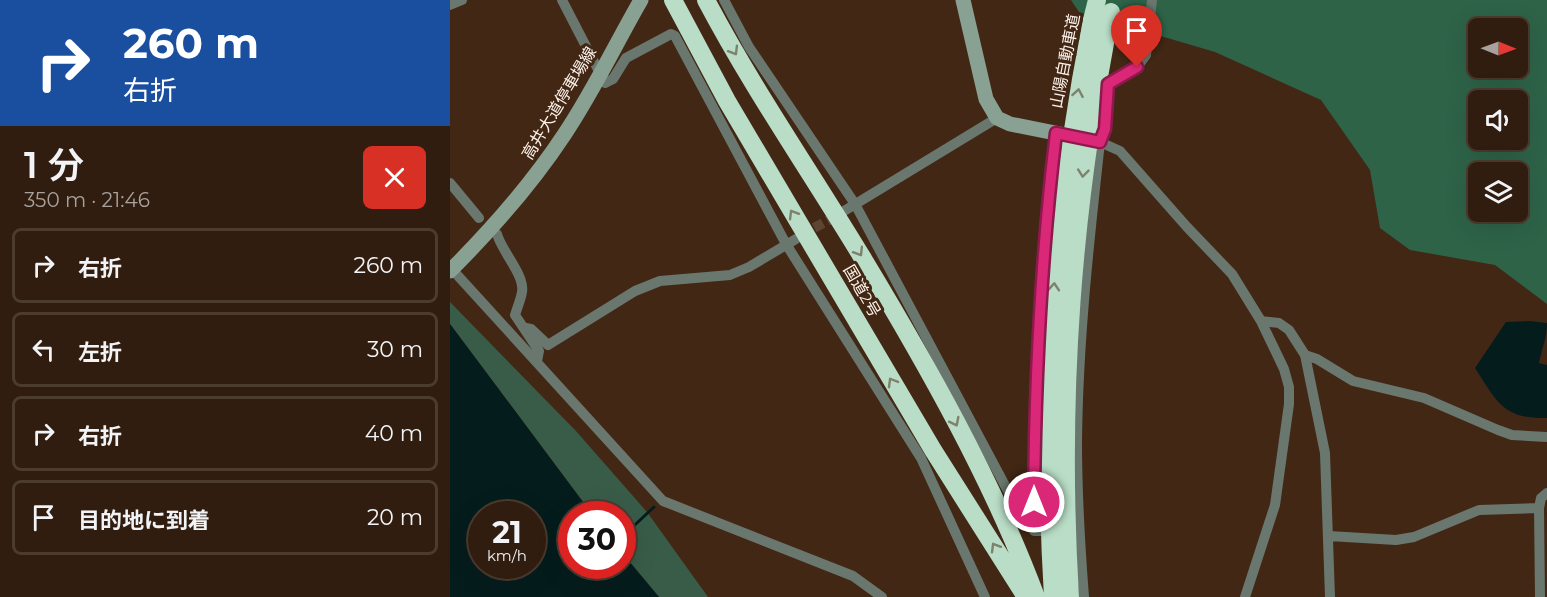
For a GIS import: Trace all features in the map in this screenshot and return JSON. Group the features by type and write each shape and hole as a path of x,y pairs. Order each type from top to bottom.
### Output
{"highway":[{"name":"国道2号","path":"672,0 711,72 933,450 1026,597"},
{"name":"国道2号","path":"706,0 756,89 862,257 914,345 1001,513 1036,597"},
{"name":"山陽自動車道","path":"1053,597 1047,471 1048,368 1055,264 1077,97 1097,0"},
{"path":"1070,597 1065,472 1066,368 1073,264 1084,162 1113,6"}],"main road":[{"name":"高井大道停車場線","path":"451,269 509,210 536,176 566,133 641,0"},
{"path":"963,0 986,99 997,118 1010,124 1100,142"}],"street":[{"path":"450,5 462,0"},
{"path":"562,0 605,83 613,79 626,58 670,34 675,36 791,241 921,458 985,597"},
{"path":"724,0 749,47 855,204 1017,508 1034,524"},
{"path":"1084,597 1079,531 1077,442 1085,273 1100,142 1105,129 1108,84 1137,67 1149,47 1152,0"},
{"path":"844,211 997,118"},
{"path":"1056,133 1040,283 1035,392 1034,531 1079,531"},
{"path":"1100,142 1120,151 1225,266 1261,321 1284,369 1289,387 1289,404 1275,505 1245,597"},
{"path":"450,183 479,218"},
{"path":"497,234 501,248 522,279 523,291 515,315 526,328 539,351 537,362"},
{"path":"526,328 531,329 548,345 635,291 660,280 730,275 749,267 791,241"},
{"path":"451,269 663,501 853,576 882,597"},
{"path":"1261,321 1279,323 1289,330 1305,355 1325,453 1330,597"},
{"path":"1305,355 1317,359 1353,381 1424,399 1512,435 1547,437"},
{"path":"1540,597 1539,508 1541,498 1547,493"},
{"path":"1329,536 1396,540 1414,537 1479,510 1539,508"}],"green space":[{"path":"1071,0 1547,0 1547,304 1495,265 1410,250 1380,228 1370,170 1321,100 1215,52 1079,12"},
{"path":"450,302 576,431 647,512 708,597 659,597 636,570 636,501 582,501 450,324"}],"water":[{"path":"1506,322 1547,323 1539,363 1547,365 1547,418 1532,418 1511,412 1496,399 1475,368"},
{"path":"450,324 582,501 558,501 558,579 636,579 636,570 659,597 450,597"}],"waterway":[{"path":"636,524 654,507"}],"tunnel":[{"path":"801,235 840,214"}],"route":[{"path":"1034,502 1035,392 1040,283 1056,133 1100,142 1105,129 1105,97 1108,84 1113,78 1137,67"}]}
